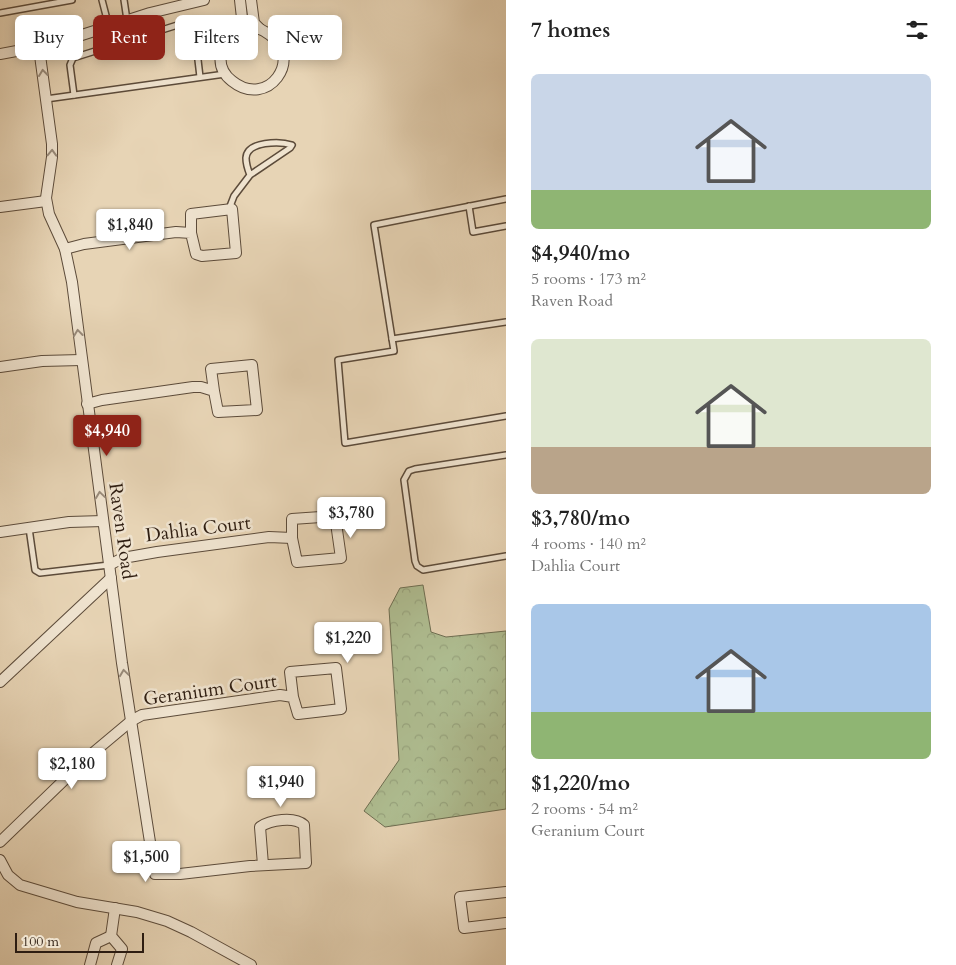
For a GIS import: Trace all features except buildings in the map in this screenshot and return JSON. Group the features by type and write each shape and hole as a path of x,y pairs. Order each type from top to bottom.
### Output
{"street":[{"path":"145,15 186,2 204,0"},
{"path":"240,0 242,15"},
{"path":"220,60 225,74 237,85 254,90 269,86 278,78 282,66 282,49 276,40 256,26 251,0"},
{"path":"0,54 15,52"},
{"path":"0,207 46,201 46,184 52,150 41,60"},
{"name":"Raven Road","path":"46,201 52,221 65,250 72,282 109,565 155,874 193,874 262,865"},
{"path":"232,209 236,253 202,256 196,254 191,234 191,214 232,209"},
{"path":"65,250 84,244 168,232 191,234"},
{"path":"0,367 42,361 81,360"},
{"path":"252,365 256,410 218,412 214,391 211,369 252,365"},
{"path":"87,404 102,400 193,387 214,391"},
{"path":"335,516 341,558 298,562 292,538 292,519 335,516"},
{"path":"0,532 69,522 103,521"},
{"name":"Dahlia Court","path":"109,565 123,558 156,552 269,537 292,538"},
{"path":"0,682 111,578"},
{"name":"Geranium Court","path":"336,668 341,709 298,714 294,697 290,672 336,668"},
{"name":"Geranium Court","path":"132,721 148,714 274,695 294,697"},
{"path":"0,842 88,757 132,721"},
{"path":"291,820 300,821 304,825 306,863 262,865 260,827 266,823 291,820"},
{"path":"0,860 11,878 20,885 77,902 137,912 175,924 251,965"},
{"path":"0,881 11,878"},
{"path":"506,892 460,897 464,928 506,924"},
{"path":"110,936 115,908"},
{"path":"90,965 96,943 110,936"},
{"path":"110,936 122,949 117,965"}],"lane":[{"path":"0,13 72,0"},
{"path":"102,0 106,15"},
{"path":"124,0 125,15"},
{"path":"165,29 187,22 192,23 194,26 200,77"},
{"path":"74,95 70,65 73,58 93,52"},
{"path":"46,98 225,74"},
{"path":"229,209 234,196 250,175 292,145 287,143 257,144 249,150 246,158 250,175"},
{"path":"506,199 374,225 394,351 338,360 345,443 506,416"},
{"path":"469,206 473,232 506,226"},
{"path":"392,339 506,322"},
{"path":"506,455 415,469 409,471 404,480 417,566 423,570 506,556"},
{"path":"29,528 35,570 40,573 109,565"}],"green space":[{"path":"423,585 431,632 446,637 506,631 506,809 385,827 364,811 399,760 389,609 400,588"}]}
